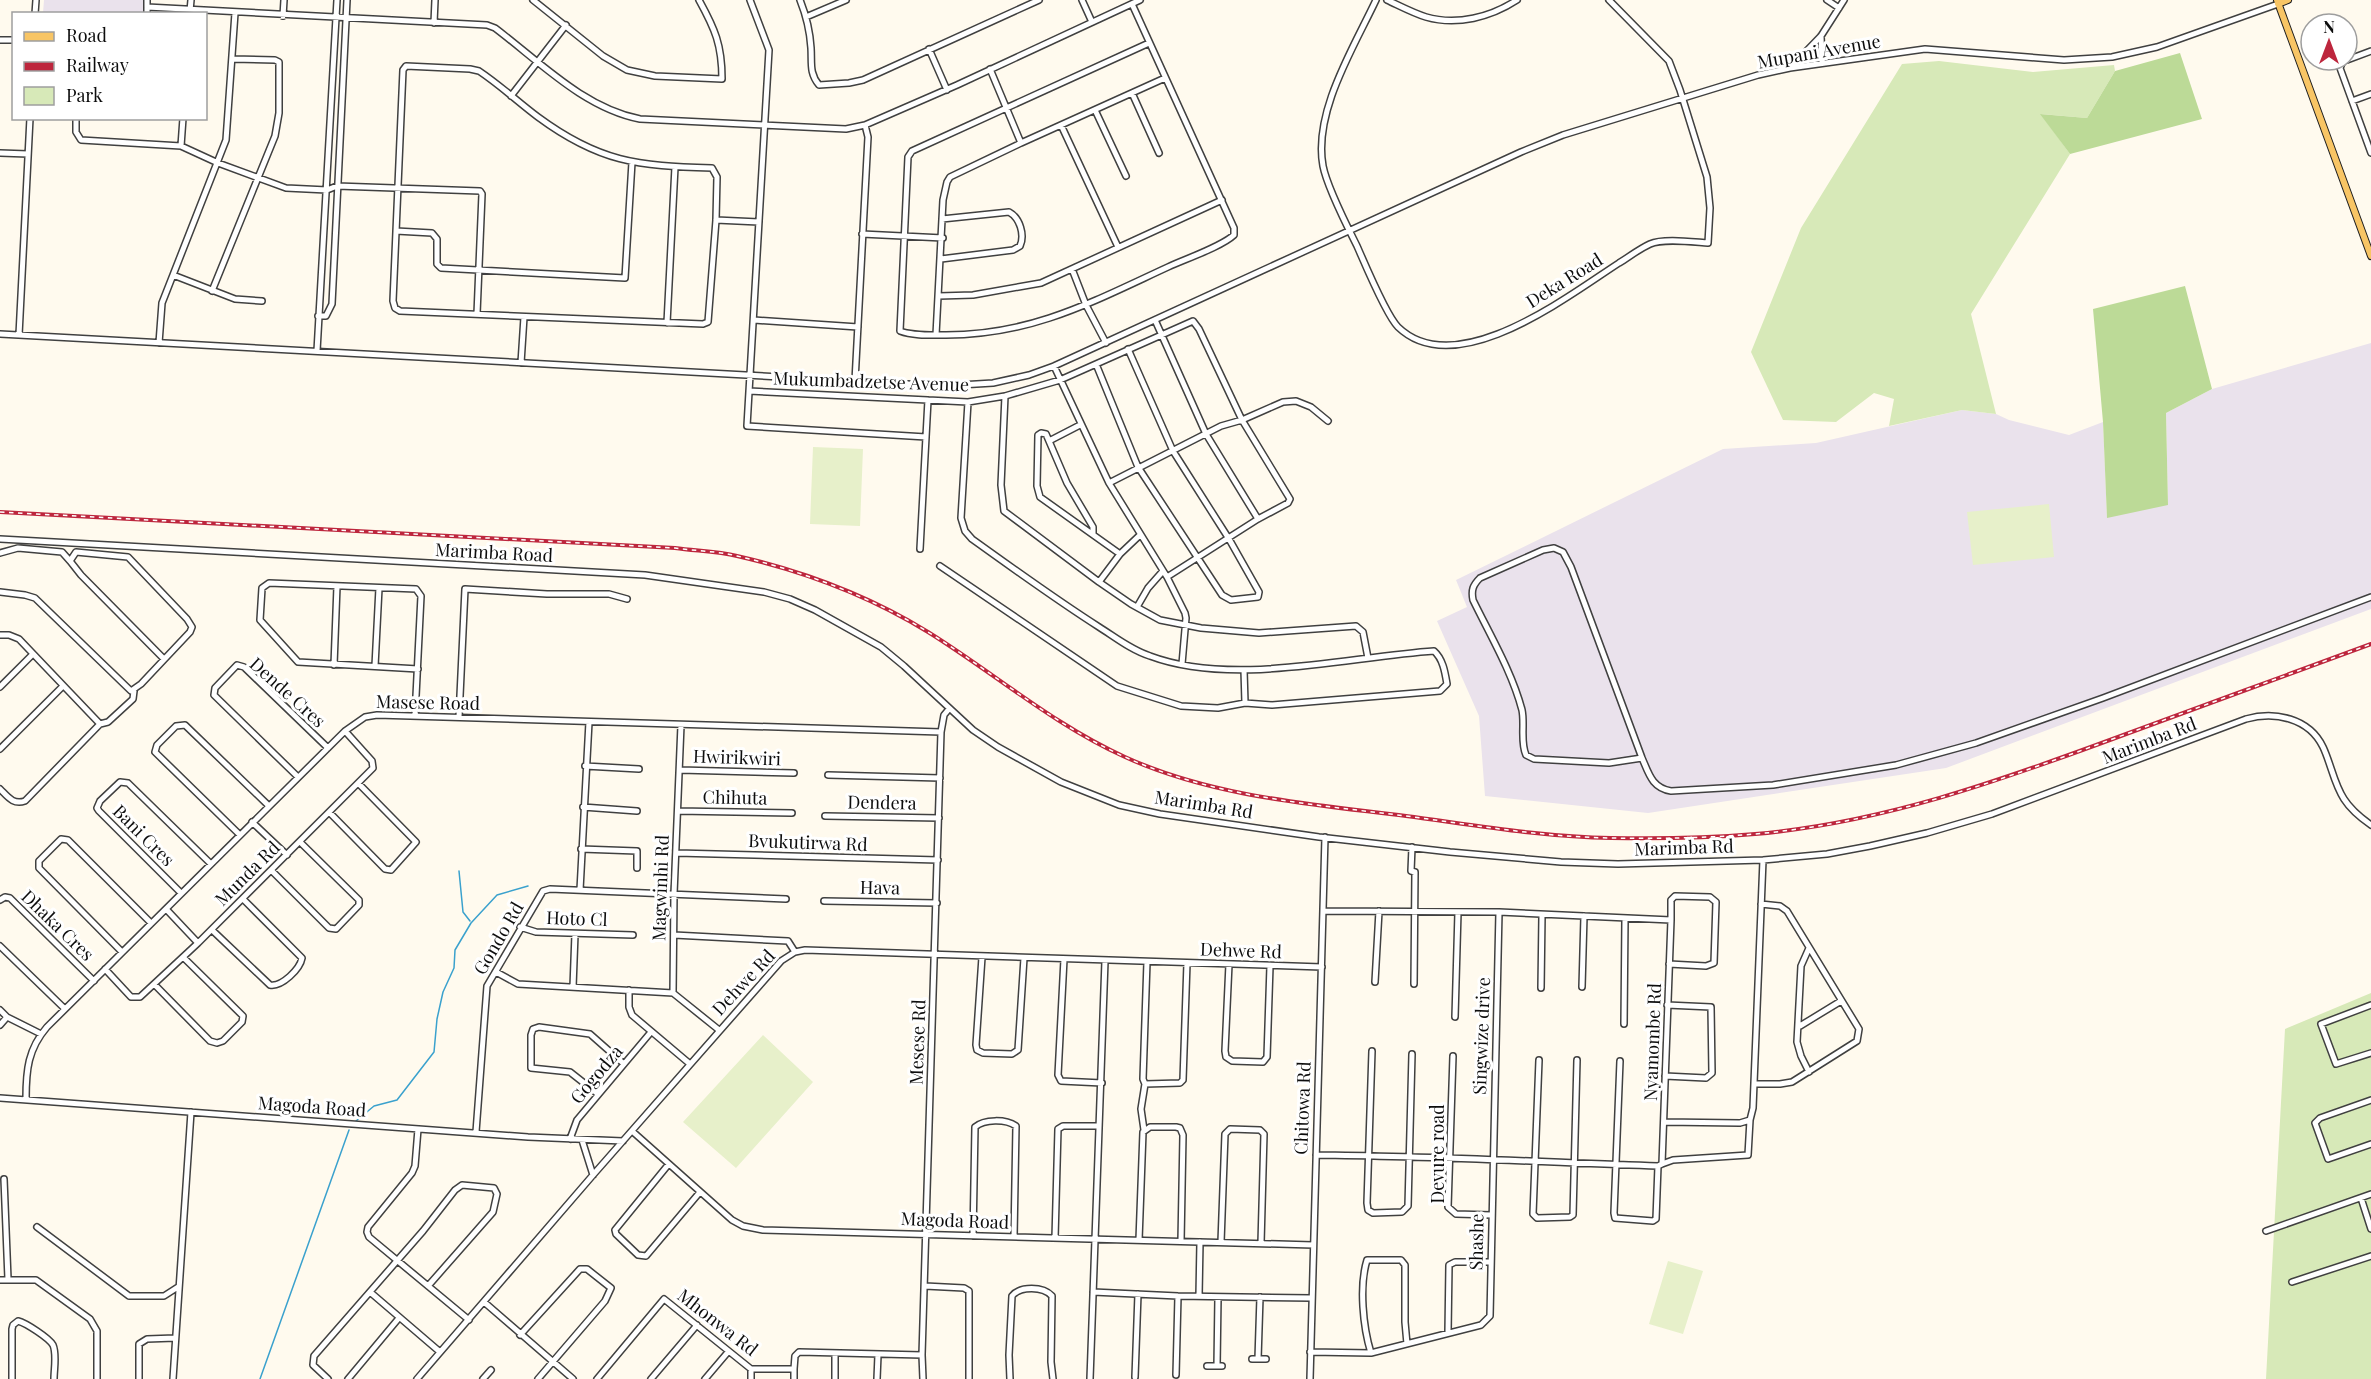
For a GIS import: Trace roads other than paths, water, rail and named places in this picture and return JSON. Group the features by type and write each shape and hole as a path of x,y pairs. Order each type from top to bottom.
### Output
{"main road":[{"path":"2288,0 2277,2 2371,256"}],"street":[{"path":"147,0 147,10 190,10 492,26 591,101 626,116 640,119 846,129 866,125 947,90 1140,0"},
{"path":"190,0 190,10"},
{"path":"283,16 284,0"},
{"path":"317,351 337,0"},
{"path":"318,316 326,316 331,309 347,0"},
{"path":"434,22 435,0"},
{"path":"532,0 603,56 627,70 655,76 722,79 722,54 718,38 699,0"},
{"path":"750,0 769,50 747,426 926,437"},
{"path":"800,0 806,17 811,48 812,77 819,85 863,80 1039,0"},
{"path":"806,17 846,0"},
{"path":"1083,0 1092,22"},
{"path":"1348,230 1323,168 1321,153 1325,118 1334,90 1376,0"},
{"path":"1387,0 1427,17 1446,20 1489,15 1516,0"},
{"path":"1609,0 1665,56 1683,98"},
{"path":"1827,0 1839,8"},
{"path":"1790,68 1821,36 1844,0"},
{"name":"Mupani Avenue","path":"0,334 944,386 981,385 1029,375 1106,344 1348,230 1521,152 1563,135 1683,98 1790,68 1924,49 2064,60 2112,57 2157,47 2277,2"},
{"path":"1132,4 1222,200 1234,228 1234,234 1231,238 1049,320 1012,330 968,335 905,333 898,329 908,157 912,151 1149,43"},
{"path":"159,343 162,303 225,140 235,13"},
{"path":"511,96 566,25"},
{"path":"1821,36 1822,63"},
{"path":"929,50 947,90"},
{"path":"212,291 275,136 279,113 281,66 279,62 232,59"},
{"path":"404,67 476,70 571,140 614,158 632,162 712,168 715,171 717,177 716,220 709,320 703,324 400,311 395,308 393,301 397,188 404,67"},
{"path":"990,69 1022,143"},
{"path":"2341,72 2371,153"},
{"path":"936,335 942,259 942,219 945,187 950,177 1165,78"},
{"path":"1132,93 1159,153"},
{"path":"2352,101 2371,93"},
{"name":"Deka Road","path":"1348,230 1395,323 1405,332 1425,343 1438,345 1454,345 1497,334 1555,305 1652,243 1708,243 1710,202 1707,177 1683,98"},
{"path":"1095,110 1126,176"},
{"path":"19,335 30,120"},
{"path":"76,120 76,132 81,140 181,146 218,163 286,188 327,190 338,186 482,192 477,314"},
{"path":"181,146 183,120"},
{"path":"855,381 868,137 866,125"},
{"path":"1061,125 1118,247"},
{"path":"2364,133 2371,130"},
{"path":"0,153 28,154"},
{"path":"396,231 432,233 437,239 437,264 441,268 626,278 632,162"},
{"path":"667,322 675,167"},
{"path":"939,296 973,296 1041,283 1222,200"},
{"path":"942,219 1011,212 1018,221 1023,237 1020,246 1013,250 942,259"},
{"path":"716,220 759,222"},
{"path":"862,234 943,238"},
{"path":"1072,269 1086,305 1106,344"},
{"path":"173,275 235,299 262,301"},
{"path":"522,363 524,317"},
{"path":"754,320 858,327"},
{"path":"1155,320 1206,434 1258,519"},
{"name":"Mukumbadzetse Avenue","path":"749,391 968,402 1005,396 1060,380 1191,321 1196,324 1242,420"},
{"path":"1096,364 1138,467 1224,597 1231,600 1259,597 1259,592 1228,539 1173,451 1128,349"},
{"path":"1054,366 1109,483 1167,577 1185,613 1182,664"},
{"path":"1005,396 1001,485 1004,511 1099,582 1155,618 1185,626 1258,633 1356,626 1363,632 1368,658"},
{"path":"920,549 928,400"},
{"path":"1109,483 1206,434 1283,402 1296,401 1311,407 1328,421"},
{"path":"940,566 1118,686 1181,706 1218,708 1245,703 1272,705 1429,692 1443,690 1448,684 1444,668 1435,652 1244,670 1182,664 1150,657 1131,647 1052,596 967,533 961,518 968,402"},
{"path":"1167,577 1258,519 1288,503 1290,498 1242,420"},
{"path":"1050,441 1080,425"},
{"path":"1093,533 1093,527 1067,483 1050,441 1046,434 1041,433 1038,435 1037,486 1040,497 1120,554"},
{"path":"1099,582 1120,554 1140,535"},
{"name":"Marimba Road","path":"0,539 645,575 736,587 790,599 853,631 894,657 949,709"},
{"path":"0,553 18,548 62,552 67,555 81,576 164,659"},
{"path":"1642,758 1609,763 1534,759 1526,755 1522,712 1517,693 1473,600 1472,593 1475,583 1480,578 1543,550 1554,548 1563,552 1571,567 1642,758 1656,786 1661,790 1671,792 1773,785 1896,765 1976,743 2103,698 2371,597"},
{"path":"0,789 12,801 25,801 100,724 108,722 133,699 134,691 190,632 192,625 188,619 128,557 76,552 70,561"},
{"path":"1137,608 1148,588 1163,571"},
{"path":"415,716 418,669 421,593 416,589 267,584 261,592 259,617 266,629 298,662 418,669"},
{"path":"334,665 337,586"},
{"path":"375,666 379,588"},
{"path":"459,717 465,589 547,594 609,594 627,599"},
{"path":"0,591 35,598 124,685 134,691"},
{"path":"0,635 9,635 19,639 100,724"},
{"path":"0,687 32,655"},
{"name":"Dende Cres","path":"298,777 214,695 215,688 237,665 244,667 328,748"},
{"path":"1244,670 1245,703"},
{"path":"0,749 63,686"},
{"name":"Mesese Rd","path":"923,1379 941,732 944,715 949,709"},
{"name":"Marimba Rd","path":"949,709 979,735 1023,762 1062,782 1119,805 1160,814 1325,837 1540,861 1618,864 1763,860 1827,854 1927,833 1992,814 2246,719 2269,715 2291,719 2316,737 2345,801 2356,814 2371,825"},
{"name":"Masese Road","path":"26,1099 29,1057 41,1034 345,731 371,715 941,732"},
{"path":"580,890 589,722"},
{"name":"Magwinhi Rd","path":"673,993 674,894 681,725"},
{"path":"240,835 155,752 157,745 176,726 185,726 268,806"},
{"name":"Munda Rd","path":"105,969 133,999 140,997 272,871 374,764 345,731"},
{"path":"585,766 639,769"},
{"name":"Hwirikwiri","path":"680,770 794,774"},
{"path":"828,775 940,778"},
{"name":"Bani Cres","path":"182,893 99,811 97,808 100,801 120,783 128,783 211,864"},
{"path":"329,812 385,869 391,870 416,842 358,783"},
{"path":"583,807 637,811"},
{"name":"Chihuta","path":"678,811 792,813"},
{"name":"Dendera","path":"825,816 939,818"},
{"path":"252,822 287,855"},
{"name":"Chitowa Rd","path":"1310,1379 1325,837"},
{"path":"122,952 39,868 39,861 61,840 68,840 151,923"},
{"path":"272,871 329,928 336,928 359,905 359,900 300,842"},
{"path":"1412,848 1411,871 1415,872 1416,912 1414,984"},
{"path":"581,849 637,851 637,868"},
{"name":"Bvukutirwa Rd","path":"677,853 938,860"},
{"path":"1316,1155 1660,1165 1673,1160 1749,1155 1750,1120 1754,1108 1763,860"},
{"name":"Gondo Rd","path":"476,1132 486,992 490,980 543,891 580,890 786,899"},
{"name":"Nyamombe Rd","path":"1617,1164 1614,1213 1616,1218 1653,1221 1656,1218 1664,1122 1671,900 1675,896 1710,897 1716,902 1714,963 1706,966 1670,964"},
{"name":"Dhaka Cres","path":"0,900 5,897 10,898 94,981"},
{"path":"212,930 268,984 278,985 287,978 301,963 302,958 243,899"},
{"name":"Hava","path":"824,901 937,903"},
{"path":"1754,1084 1787,1083 1809,1072 1858,1039 1859,1029 1784,908 1761,904"},
{"path":"166,909 198,943"},
{"path":"1324,910 1499,912 1671,920"},
{"path":"1375,982 1379,912"},
{"path":"1455,1017 1458,912"},
{"name":"Singwize drive","path":"1492,1161 1499,912"},
{"path":"1541,988 1542,915"},
{"path":"1582,987 1584,916"},
{"path":"1624,1024 1625,919"},
{"name":"Hoto Cl","path":"520,927 536,932 633,935"},
{"path":"573,987 575,934"},
{"path":"674,936 788,942 795,952"},
{"path":"0,946 64,1009"},
{"path":"1809,948 1802,966 1798,1050 1809,1072"},
{"name":"Dehwe Rd","path":"417,1379 719,1030 781,962 795,952 805,950 1322,967"},
{"path":"154,984 210,1041 217,1043 223,1041 242,1022 243,1016 184,957"},
{"path":"982,957 977,1050 983,1053 1012,1054 1018,1050 1024,958"},
{"path":"1064,960 1059,1078 1061,1081 1102,1083"},
{"path":"1090,1379 1105,961"},
{"path":"1139,1240 1144,1130 1141,1108 1145,1084 1143,1076 1146,962"},
{"path":"1145,1084 1180,1083 1183,1080 1187,963"},
{"path":"1229,964 1225,1051 1226,1057 1232,1061 1263,1062 1267,1057 1270,966"},
{"path":"496,972 518,984 673,993 719,1030"},
{"path":"629,990 630,1012 690,1064"},
{"path":"1800,1026 1841,1001"},
{"path":"1665,1076 1706,1077 1712,1073 1711,1007 1667,1005"},
{"path":"2371,1005 2321,1024 2336,1064 2371,1053"},
{"path":"0,1010 7,1017 41,1034"},
{"path":"0,1025 7,1017"},
{"path":"598,1094 570,1072 531,1068 533,1029 588,1033 624,1064"},
{"name":"Gogodza","path":"570,1139 577,1120 651,1032"},
{"path":"1372,1051 1368,1210 1373,1213 1397,1213 1406,1211 1408,1206 1412,1054"},
{"name":"Devure road","path":"1453,1056 1448,1207 1456,1214 1491,1215"},
{"path":"1539,1060 1533,1214 1538,1218 1573,1215 1577,1060"},
{"path":"1617,1164 1620,1062"},
{"name":"Magoda Road","path":"0,1098 418,1129 623,1141"},
{"path":"2371,1100 2320,1118 2315,1123 2328,1159 2371,1144"},
{"path":"172,1379 191,1112"},
{"path":"1664,1122 1740,1123 1750,1120"},
{"path":"973,1236 975,1127 983,1122 1008,1122 1016,1126 1014,1237"},
{"path":"1055,1238 1058,1129 1062,1126 1099,1126"},
{"path":"1144,1130 1154,1127 1176,1127 1181,1131 1181,1241"},
{"path":"418,1129 415,1166 412,1173 367,1230 369,1238 469,1320"},
{"path":"1221,1242 1225,1134 1230,1130 1260,1130 1264,1134 1262,1243"},
{"name":"Magoda Road","path":"632,1131 732,1220 751,1228 1313,1245"},
{"path":"582,1140 593,1175"},
{"name":"Shashe","path":"1448,1333 1485,1323 1490,1316 1492,1161"},
{"path":"668,1165 615,1230 616,1234 638,1255 646,1256 700,1192"},
{"path":"4,1179 3,1232 8,1279"},
{"path":"328,1379 314,1367 312,1359 458,1187 470,1185 494,1188 497,1194 493,1212 428,1286"},
{"path":"2266,1232 2371,1194"},
{"path":"2361,1198 2371,1229"},
{"path":"38,1227 129,1296 164,1296 178,1287"},
{"path":"1199,1296 1200,1242"},
{"path":"2292,1282 2371,1256"},
{"path":"1371,1353 1365,1328 1364,1290 1367,1260 1401,1260 1405,1265 1407,1344"},
{"path":"1310,1352 1371,1353 1448,1333 1449,1265 1455,1262 1490,1262"},
{"path":"520,1335 580,1269 587,1269 611,1288 605,1300 538,1379"},
{"path":"0,1280 36,1280 93,1322 97,1331 97,1379"},
{"path":"925,1286 964,1288 969,1291 969,1379"},
{"path":"1010,1379 1012,1296 1020,1290 1044,1289 1052,1296 1053,1379"},
{"path":"370,1292 441,1352"},
{"path":"1093,1292 1311,1298"},
{"path":"1135,1377 1138,1294"},
{"path":"1176,1376 1178,1296"},
{"path":"1207,1365 1219,1366 1218,1297"},
{"path":"1260,1297 1255,1359 1266,1359"},
{"name":"Mhonwa Rd","path":"597,1379 662,1300 667,1300 751,1369 794,1369"},
{"path":"484,1302 573,1379"},
{"path":"348,1379 399,1318"},
{"path":"12,1379 12,1329 18,1321 28,1325 52,1343 54,1379"},
{"path":"651,1379 697,1325"},
{"path":"139,1379 139,1344 147,1339 175,1338"},
{"path":"705,1379 728,1352"},
{"path":"794,1379 795,1356 799,1352 922,1355"},
{"path":"835,1353 835,1379"},
{"path":"877,1379 878,1354"},
{"path":"751,1369 751,1379"},
{"path":"483,1379 491,1370"}],"waterway":[{"path":"459,871 463,912 470,921"},
{"path":"356,1121 374,1106 397,1100 434,1052 437,1019 443,992 454,968 455,950 471,923 497,895 528,886"},
{"path":"260,1379 349,1130"}],"railway":[{"path":"0,512 675,548 729,554 811,577 883,607 953,648 1074,730 1125,757 1158,771 1228,790 1299,803 1508,830 1585,837 1665,838 1755,834 1849,820 1894,810 1940,798 2029,769 2371,644"}]}
